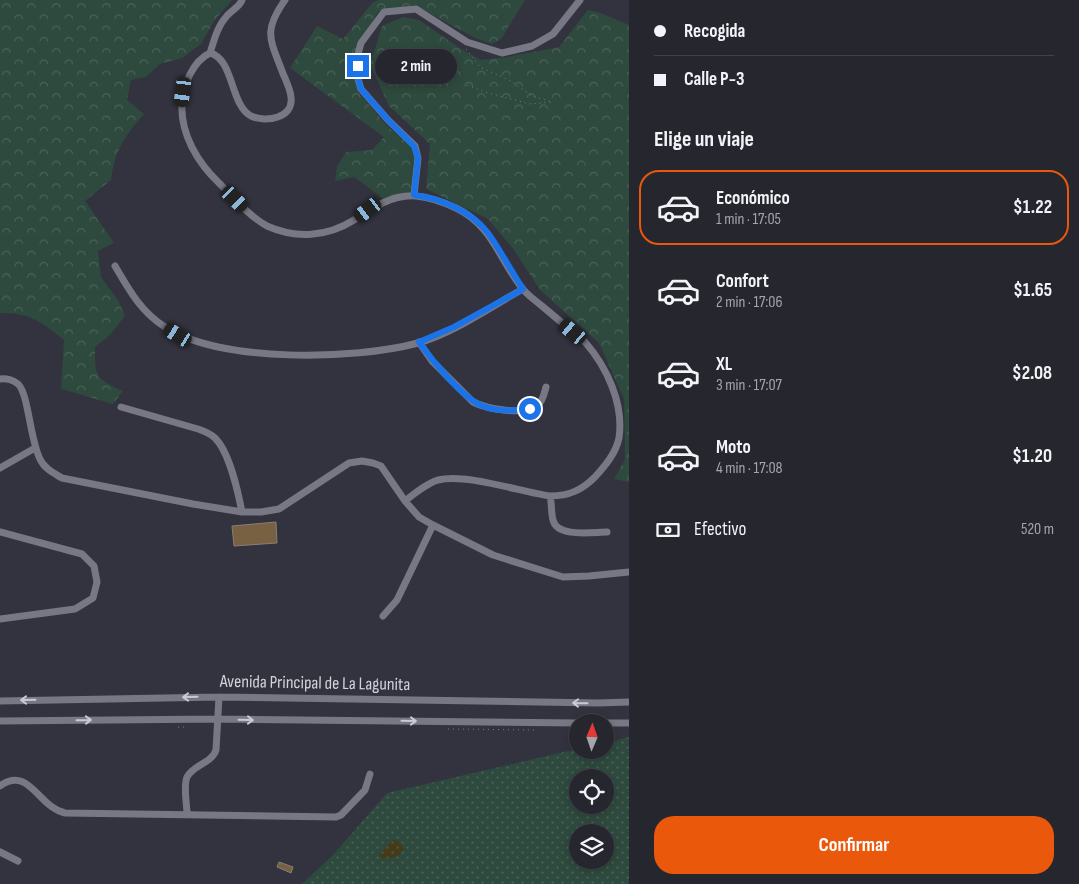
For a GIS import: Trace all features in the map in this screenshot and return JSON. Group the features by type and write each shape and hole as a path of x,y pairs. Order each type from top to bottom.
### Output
{"street":[{"path":"242,0 240,6 230,11 224,19 216,34 210,53 194,67 183,92 181,105 186,134 201,162 216,180 256,219 267,226 300,235 316,234 340,227 383,202 399,197 414,195 429,197 457,209 480,224 489,234 523,289 585,342 603,368 612,388 619,416 619,438 604,468 580,490 561,496 550,496 466,479 440,480 423,487 405,501"},
{"path":"210,53 215,54 224,64 240,103 246,112 262,119 272,119 286,113 290,108 291,96 272,47 270,36 272,20 285,0"},
{"path":"414,195 418,158 414,146 361,89 358,79 358,54 362,44 384,12 416,9 467,42 502,53 532,46 553,34 580,0"},
{"path":"115,266 131,293 145,311 164,327 178,335 196,342 245,351 277,354 362,353 381,351 419,342 454,327 523,289"},
{"path":"419,342 432,361 473,402 481,406 507,410 530,409 537,406 543,399 546,388"},
{"path":"0,379 19,384 24,396 34,448 48,471 62,478 193,504 242,512 260,512 279,509 340,468 349,463 362,461 381,466 405,501 419,516 493,555 564,577 629,572"},
{"path":"122,408 198,429 210,434 217,440 235,477 242,512"},
{"path":"0,468 34,448"},
{"path":"550,496 553,520 560,530 566,532 607,532"},
{"path":"383,616 397,600 433,525"},
{"path":"0,532 82,554 94,566 97,582 93,598 75,610 0,619"},
{"path":"187,814 186,780 190,773 215,755 219,697"},
{"name":"Avenida Principal de La Lagunita","path":"0,701 219,697 629,702"},
{"name":"Avenida Principal de La Lagunita","path":"0,721 218,719 569,723"},
{"path":"614,723 629,723"},
{"path":"0,786 15,779 22,780 53,808 65,813 336,817 341,815 365,790 370,774"},
{"path":"0,852 18,861"}],"path":[{"path":"464,46 480,67 509,80 532,96 552,102 530,104 467,85"}],"green space":[{"path":"0,0 232,0 214,21 201,44 182,58 160,64 146,77 131,80 127,100 144,114 121,144 112,170 111,180 85,201 114,243 98,251 101,277 118,300 125,316 110,335 95,347 95,365 98,375 107,383 123,391 113,404 61,389 64,340 35,319 11,313 0,313"},
{"path":"379,0 525,0 501,39 492,44 475,38 415,5 379,11 358,45 358,92 387,126 416,150 413,197 385,200 354,177 335,181 337,166 346,152 372,150 384,137 290,68 317,26 343,39 373,2"},
{"path":"588,10 601,13 629,25 629,482 614,479 625,459 624,399 599,343 540,290 514,250 488,219 426,189 430,144 389,106 370,65 382,26 403,17 419,20 461,49 481,60 559,47"},
{"path":"629,737 629,884 302,884 334,854 387,793 569,751 569,759 614,759 614,741"}],"sand":[{"path":"393,840 401,844 404,849 402,852 387,859 381,858 380,854"}],"building":[{"path":"276,522 277,543 234,546 232,526"},
{"path":"279,862 293,867 291,873 277,867"}],"route":[{"path":"358,66 358,79 361,89 414,146 418,158 414,195 429,197 444,203 469,215 480,224 489,234 523,289 454,327 419,342 432,361 473,402 491,409 530,409"}]}
